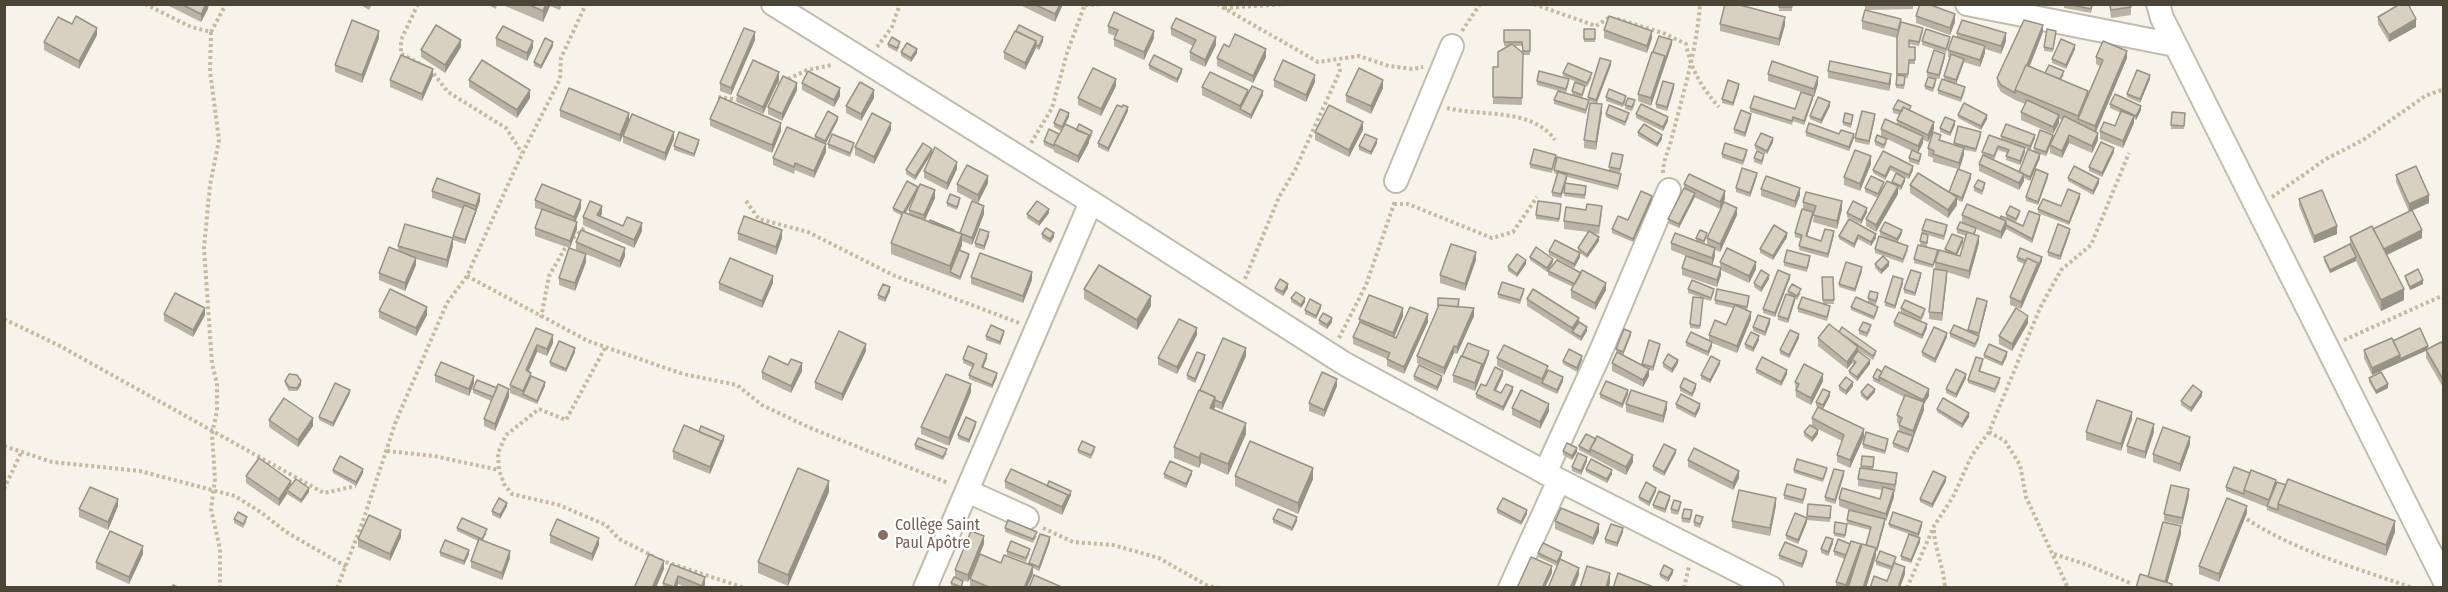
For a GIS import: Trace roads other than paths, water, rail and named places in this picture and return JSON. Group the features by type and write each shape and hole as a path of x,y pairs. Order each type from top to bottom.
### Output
{"street":[{"path":"773,4 1331,355 1552,476 1772,588"},
{"path":"1967,4 2175,45"},
{"path":"2158,4 2175,45 2444,580"},
{"path":"1396,182 1449,55"},
{"path":"1509,588 1600,353 1669,190"},
{"path":"925,588 1091,202"},
{"path":"967,491 1027,518"}],"place":[{"name":"Collège Saint Paul Apôtre","path":"883,535"}]}
